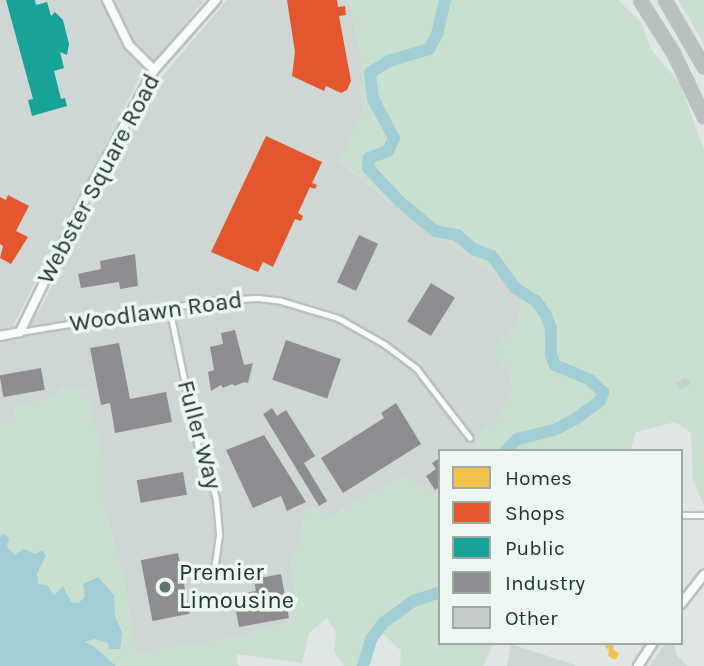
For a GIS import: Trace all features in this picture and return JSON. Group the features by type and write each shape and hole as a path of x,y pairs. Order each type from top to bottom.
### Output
{"highway":[{"path":"640,0 674,54 704,117"},
{"path":"665,0 704,67"}],"street":[{"path":"107,0 129,45 141,61 154,70"},
{"name":"Webster Square Road","path":"20,332 86,196 154,70 216,0"},
{"name":"Woodlawn Road","path":"0,336 169,307 258,298 308,308 338,318 372,337 416,368 458,418 470,438"},
{"name":"Fuller Way","path":"169,307 199,449 216,499 219,535 215,564"},
{"path":"683,514 704,515"},
{"path":"683,601 704,575"},
{"path":"638,666 652,645"}],"shaded area":[{"path":"0,0 205,0 140,77 13,326 38,313 155,85 227,0 350,0 362,65 362,111 340,162 408,217 501,277 522,300 518,323 493,352 509,371 513,391 498,419 475,437 480,443 474,449 438,449 438,496 404,475 330,517 304,513 300,543 290,558 294,581 294,621 233,638 136,653 124,576 103,504 103,454 66,385 48,399 14,405 17,424 0,425"},
{"path":"511,645 514,645 576,666 507,666"},
{"path":"664,645 674,645 676,654 687,666 650,666"}],"green space":[{"path":"350,0 618,0 641,22 651,49 680,84 704,150 704,506 693,480 691,433 675,422 636,432 631,449 474,449 480,443 475,437 498,419 513,391 509,371 493,352 518,323 522,300 501,277 408,217 340,161 362,111 362,65"},
{"path":"678,0 704,0 704,45 690,19"},
{"path":"66,385 86,390 103,454 103,505 124,576 137,653 233,638 294,621 294,581 290,558 300,543 304,513 312,507 331,517 404,475 438,496 438,645 493,645 483,666 400,666 401,651 376,627 362,666 344,666 334,651 336,632 327,618 309,633 302,663 236,654 238,666 0,666 0,425 17,424 14,405 48,399"}],"water":[{"path":"3,534 9,538 7,547 15,555 23,549 36,554 42,550 46,555 37,574 38,584 47,585 54,595 63,586 71,602 79,603 85,596 83,584 98,577 114,595 115,617 122,632 120,649 109,649 108,643 95,639 84,642 93,646 116,666 0,666 0,537"}],"building: Homes":[{"path":"614,646 613,649 619,654 615,660 608,656 609,650 605,647"}],"building: Shops":[{"path":"287,0 337,0 338,7 345,6 346,15 339,16 351,81 347,90 341,93 326,86 324,91 292,76 295,52"},
{"path":"266,136 322,162 312,183 317,185 315,189 310,187 298,213 303,216 301,221 295,219 273,267 263,262 258,272 211,252"},
{"path":"8,195 29,206 16,231 28,237 11,264 0,258 3,246 0,244 0,197 6,200"}],"building: Public":[{"path":"6,0 35,0 36,5 47,2 51,16 55,12 63,20 69,44 67,55 60,52 64,68 54,71 61,99 65,98 67,106 32,116 28,100 33,99"}],"building: Industry":[{"path":"359,235 378,244 356,291 337,282"},
{"path":"135,254 138,286 120,289 119,282 81,288 78,274 101,269 100,261"},
{"path":"431,283 455,298 431,336 407,321"},
{"path":"235,330 244,365 253,363 248,383 235,386 232,384 223,388 221,385 211,391 208,372 214,370 210,347 223,344 221,333"},
{"path":"286,340 341,359 327,399 272,380"},
{"path":"119,343 130,399 166,392 172,422 115,433 110,403 101,405 90,348"},
{"path":"41,368 45,390 3,397 0,375"},
{"path":"396,403 421,444 343,493 321,458 384,418 381,413"},
{"path":"272,408 277,416 286,410 315,456 304,463 327,501 319,506 263,414"},
{"path":"264,435 306,502 287,511 281,496 253,508 226,450"},
{"path":"438,459 438,488 435,490 426,476 436,469 432,463"},
{"path":"183,472 187,495 141,503 137,480"},
{"name":"Premier Limousine","path":"178,553 190,614 153,621 141,560"},
{"path":"281,574 289,618 239,627 233,595 256,591 254,579"}],"building: Other":[{"path":"686,377 690,384 680,390 676,383"}],"waterway":[{"path":"445,0 437,34 429,49 389,61 370,73 373,99 394,138 388,151 369,158 368,168 400,202 435,231 457,235 473,249 492,256 515,288 536,301 546,315 551,329 551,355 555,365 590,380 603,392 600,401 577,418 554,430 517,439 508,449"},
{"path":"363,666 371,639 383,623 413,601 438,593"}],"place":[{"name":"Premier Limousine","path":"165,587"}]}
